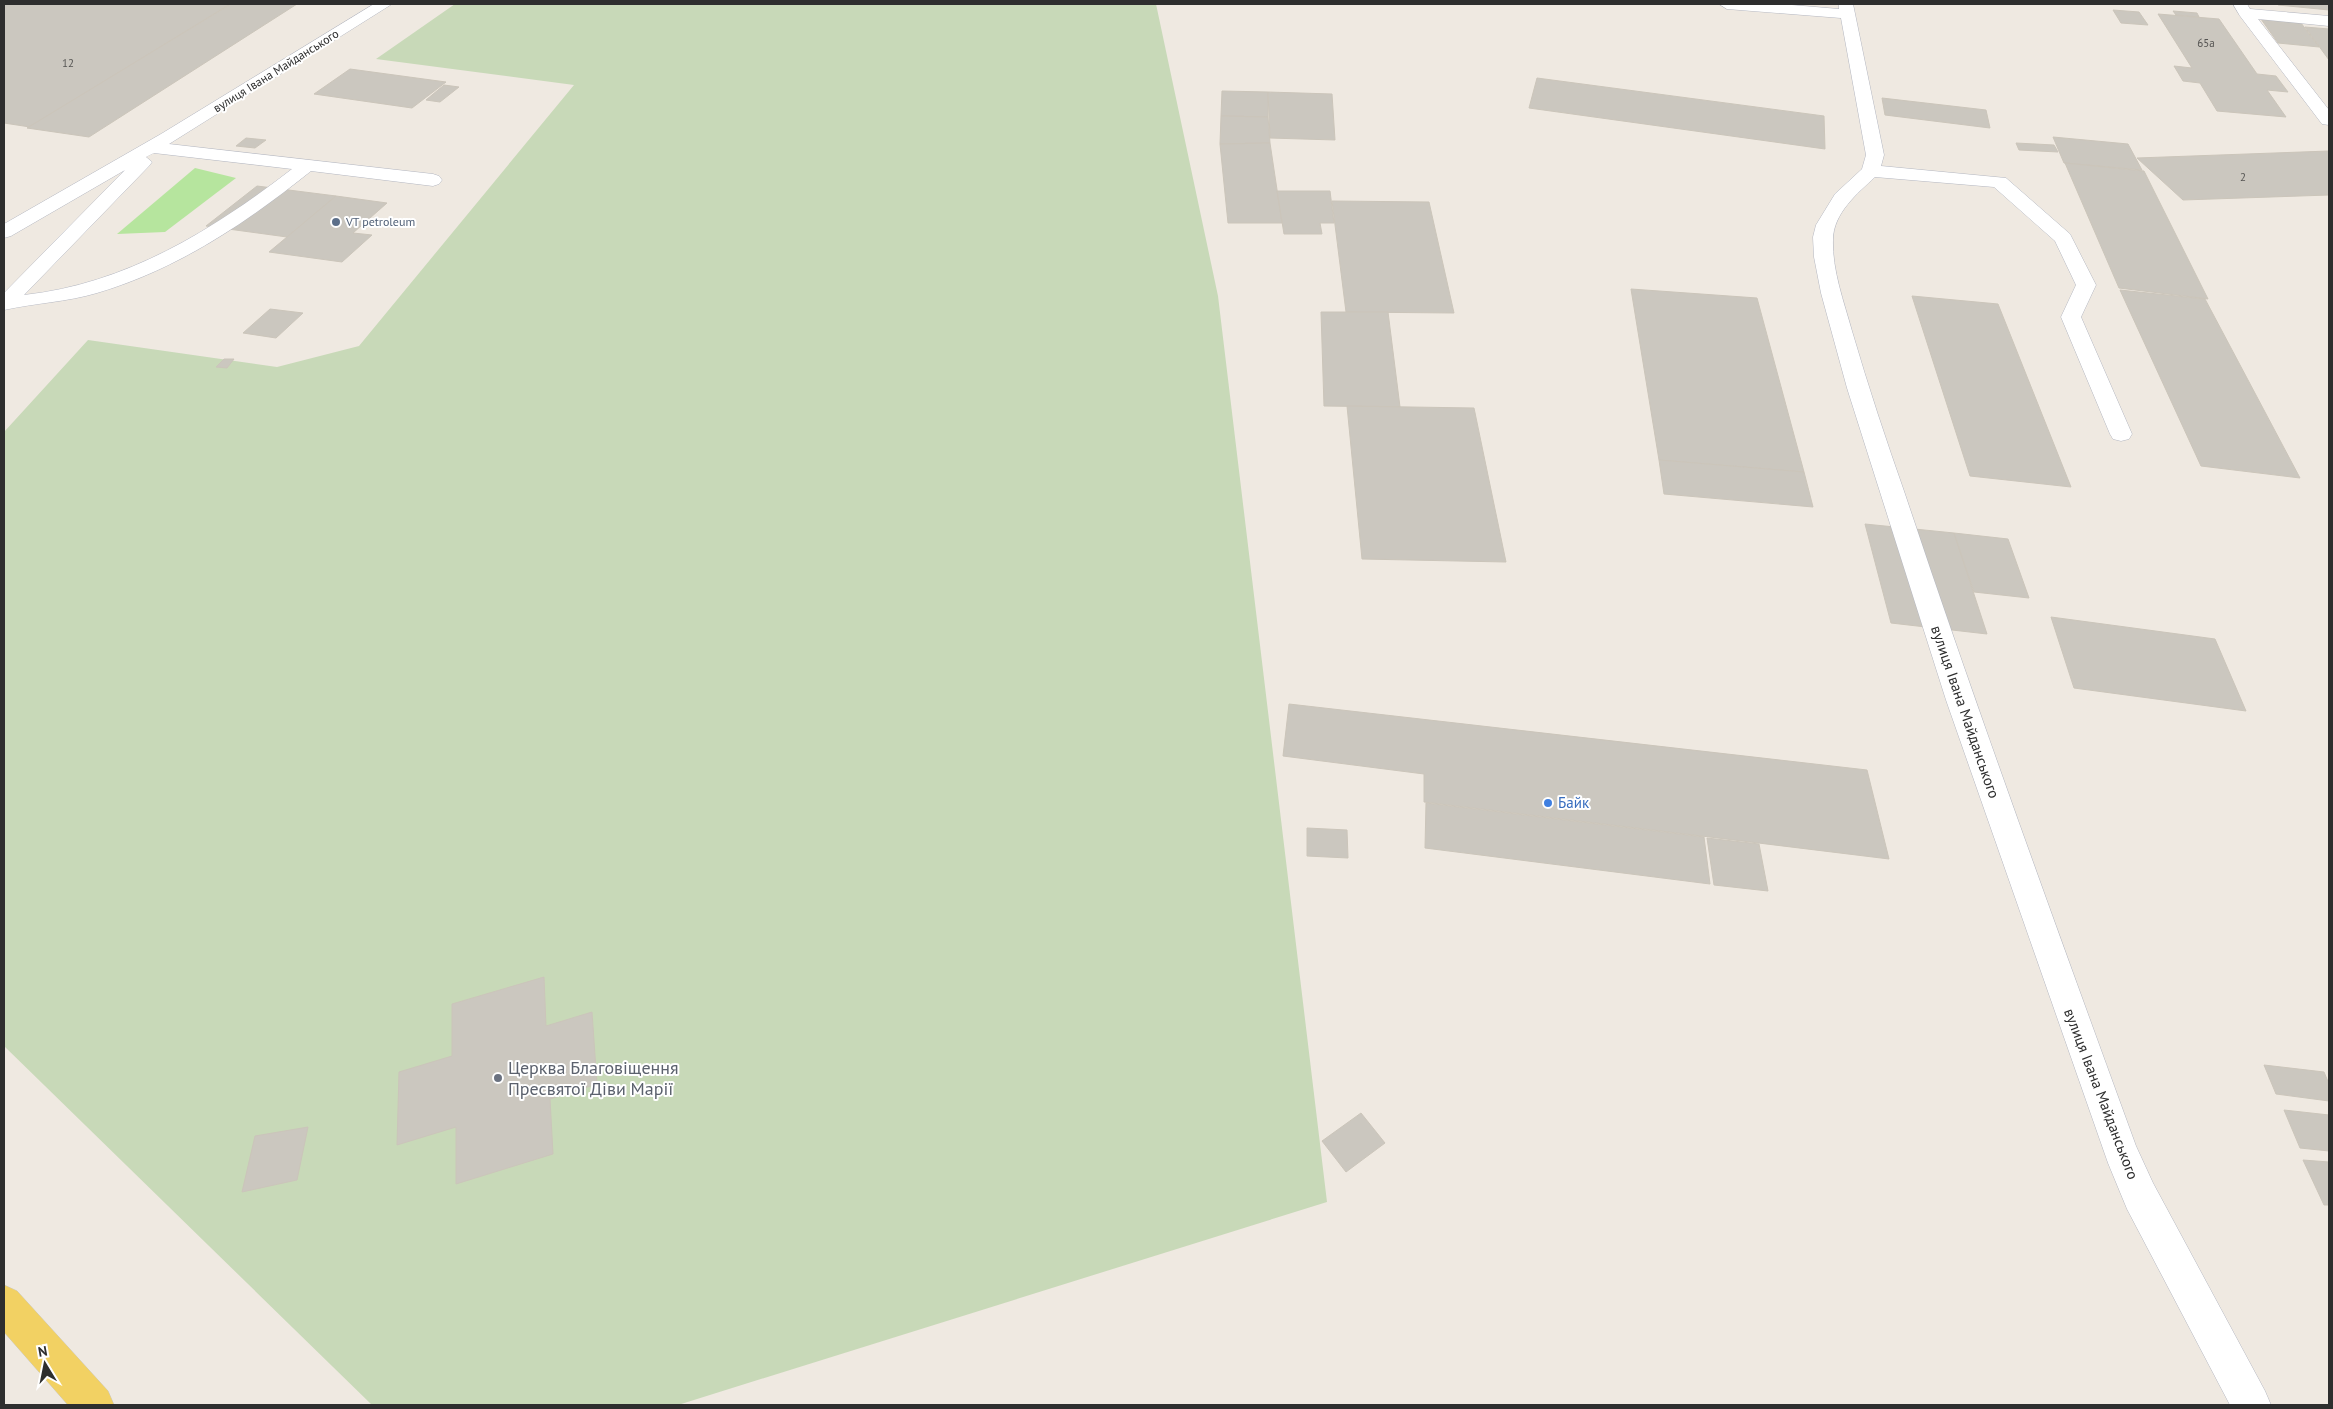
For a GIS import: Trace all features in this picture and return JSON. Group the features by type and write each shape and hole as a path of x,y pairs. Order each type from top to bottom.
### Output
{"main road":[{"path":"4,1304 94,1405"}],"street":[{"name":"вулиця Івана Майданського","path":"4,232 162,143 384,4"},
{"path":"1727,4 1848,9 1875,155 1871,171 1999,182 2063,238 2086,285 2071,318 2121,434"},
{"path":"2243,9 2329,21"},
{"path":"2243,9 2328,120"},
{"name":"вулиця Івана Майданського","path":"5,304 162,143"},
{"path":"162,143 308,166 433,180"},
{"path":"5,304 56,298 90,290 126,278 162,262 238,218 308,166"},
{"name":"вулиця Івана Майданського","path":"1871,171 1842,198 1831,214 1823,237 1831,292 1858,388 1960,700 2103,1107 2140,1196 2250,1405"}],"green space":[{"path":"455,4 1156,4 1218,296 1327,1202 678,1405 372,1405 4,1046 4,432 88,340 277,367 359,346 574,85 376,59"},
{"path":"195,168 236,178 165,232 117,234"}],"building":[{"path":"4,4 230,4 30,127 4,123"},
{"path":"231,4 297,4 89,137 27,128"},
{"path":"2329,4 2329,10 2278,5"},
{"path":"2113,10 2139,12 2148,25 2121,23"},
{"path":"2173,11 2197,13 2199,17 2176,15"},
{"path":"2158,14 2219,19 2257,74 2276,76 2288,92 2267,90 2286,117 2217,111 2200,83 2183,81 2174,66 2192,68"},
{"path":"2261,19 2301,23 2319,47 2278,43"},
{"path":"2305,27 2329,29 2329,60"},
{"path":"350,69 446,82 412,108 314,94"},
{"path":"1537,78 1824,116 1825,149 1529,108"},
{"path":"444,85 459,87 440,102 426,100"},
{"path":"1222,91 1268,92 1268,117 1221,116"},
{"path":"1268,92 1332,94 1335,140 1270,138"},
{"path":"1882,98 1986,110 1990,128 1885,115"},
{"path":"1221,116 1268,117 1270,143 1220,144"},
{"path":"2053,137 2128,144 2142,170 2064,163"},
{"path":"246,138 266,140 255,148 236,146"},
{"path":"1270,143 1282,223 1228,223 1220,144"},
{"path":"2016,143 2054,145 2058,152 2019,150"},
{"path":"2329,151 2329,195 2183,200 2137,158"},
{"path":"2065,163 2144,171 2208,299 2119,288"},
{"path":"257,186 336,196 287,237 206,226"},
{"path":"1277,191 1330,191 1334,223 1320,223 1322,234 1284,234"},
{"path":"336,196 387,203 353,233 372,235 342,262 269,252"},
{"path":"1332,201 1429,202 1454,313 1346,312"},
{"path":"1631,289 1757,298 1804,472 1659,460"},
{"path":"2120,290 2205,299 2300,478 2201,466"},
{"path":"1912,296 1998,304 2071,487 1970,476"},
{"path":"270,309 303,313 276,338 243,333"},
{"path":"1321,312 1388,312 1400,407 1324,406"},
{"path":"224,359 234,359 227,368 216,367"},
{"path":"1347,406 1474,408 1506,562 1362,559"},
{"path":"1659,460 1804,472 1813,507 1664,494"},
{"path":"1865,524 1954,533 1987,634 1891,623"},
{"path":"1954,533 2008,539 2029,598 1974,592"},
{"path":"2051,617 2215,639 2246,711 2074,688"},
{"path":"1289,704 1867,770 1889,859 1424,802 1424,774 1283,756"},
{"path":"1426,803 1704,837 1710,884 1425,848"},
{"path":"1307,828 1347,830 1348,858 1307,856"},
{"path":"1707,838 1759,844 1768,891 1714,885"},
{"name":"Церква Благовіщення Пресвятої Діви Марії","path":"544,977 546,1026 592,1012 597,1084 550,1099 553,1154 456,1184 456,1127 397,1145 399,1072 452,1056 452,1004"},
{"path":"2264,1065 2324,1072 2329,1084 2329,1101 2276,1094"},
{"path":"2284,1110 2329,1115 2329,1151 2300,1148"},
{"path":"1361,1113 1385,1143 1346,1172 1322,1141"},
{"path":"308,1127 297,1180 242,1192 255,1136"},
{"path":"2303,1160 2329,1162 2329,1205 2324,1205"}],"place":[{"name":"VT petroleum","path":"336,222"},
{"name":"Байк","path":"1548,803"},
{"name":"Церква Благовіщення Пресвятої Діви Марії","path":"498,1078"}]}
